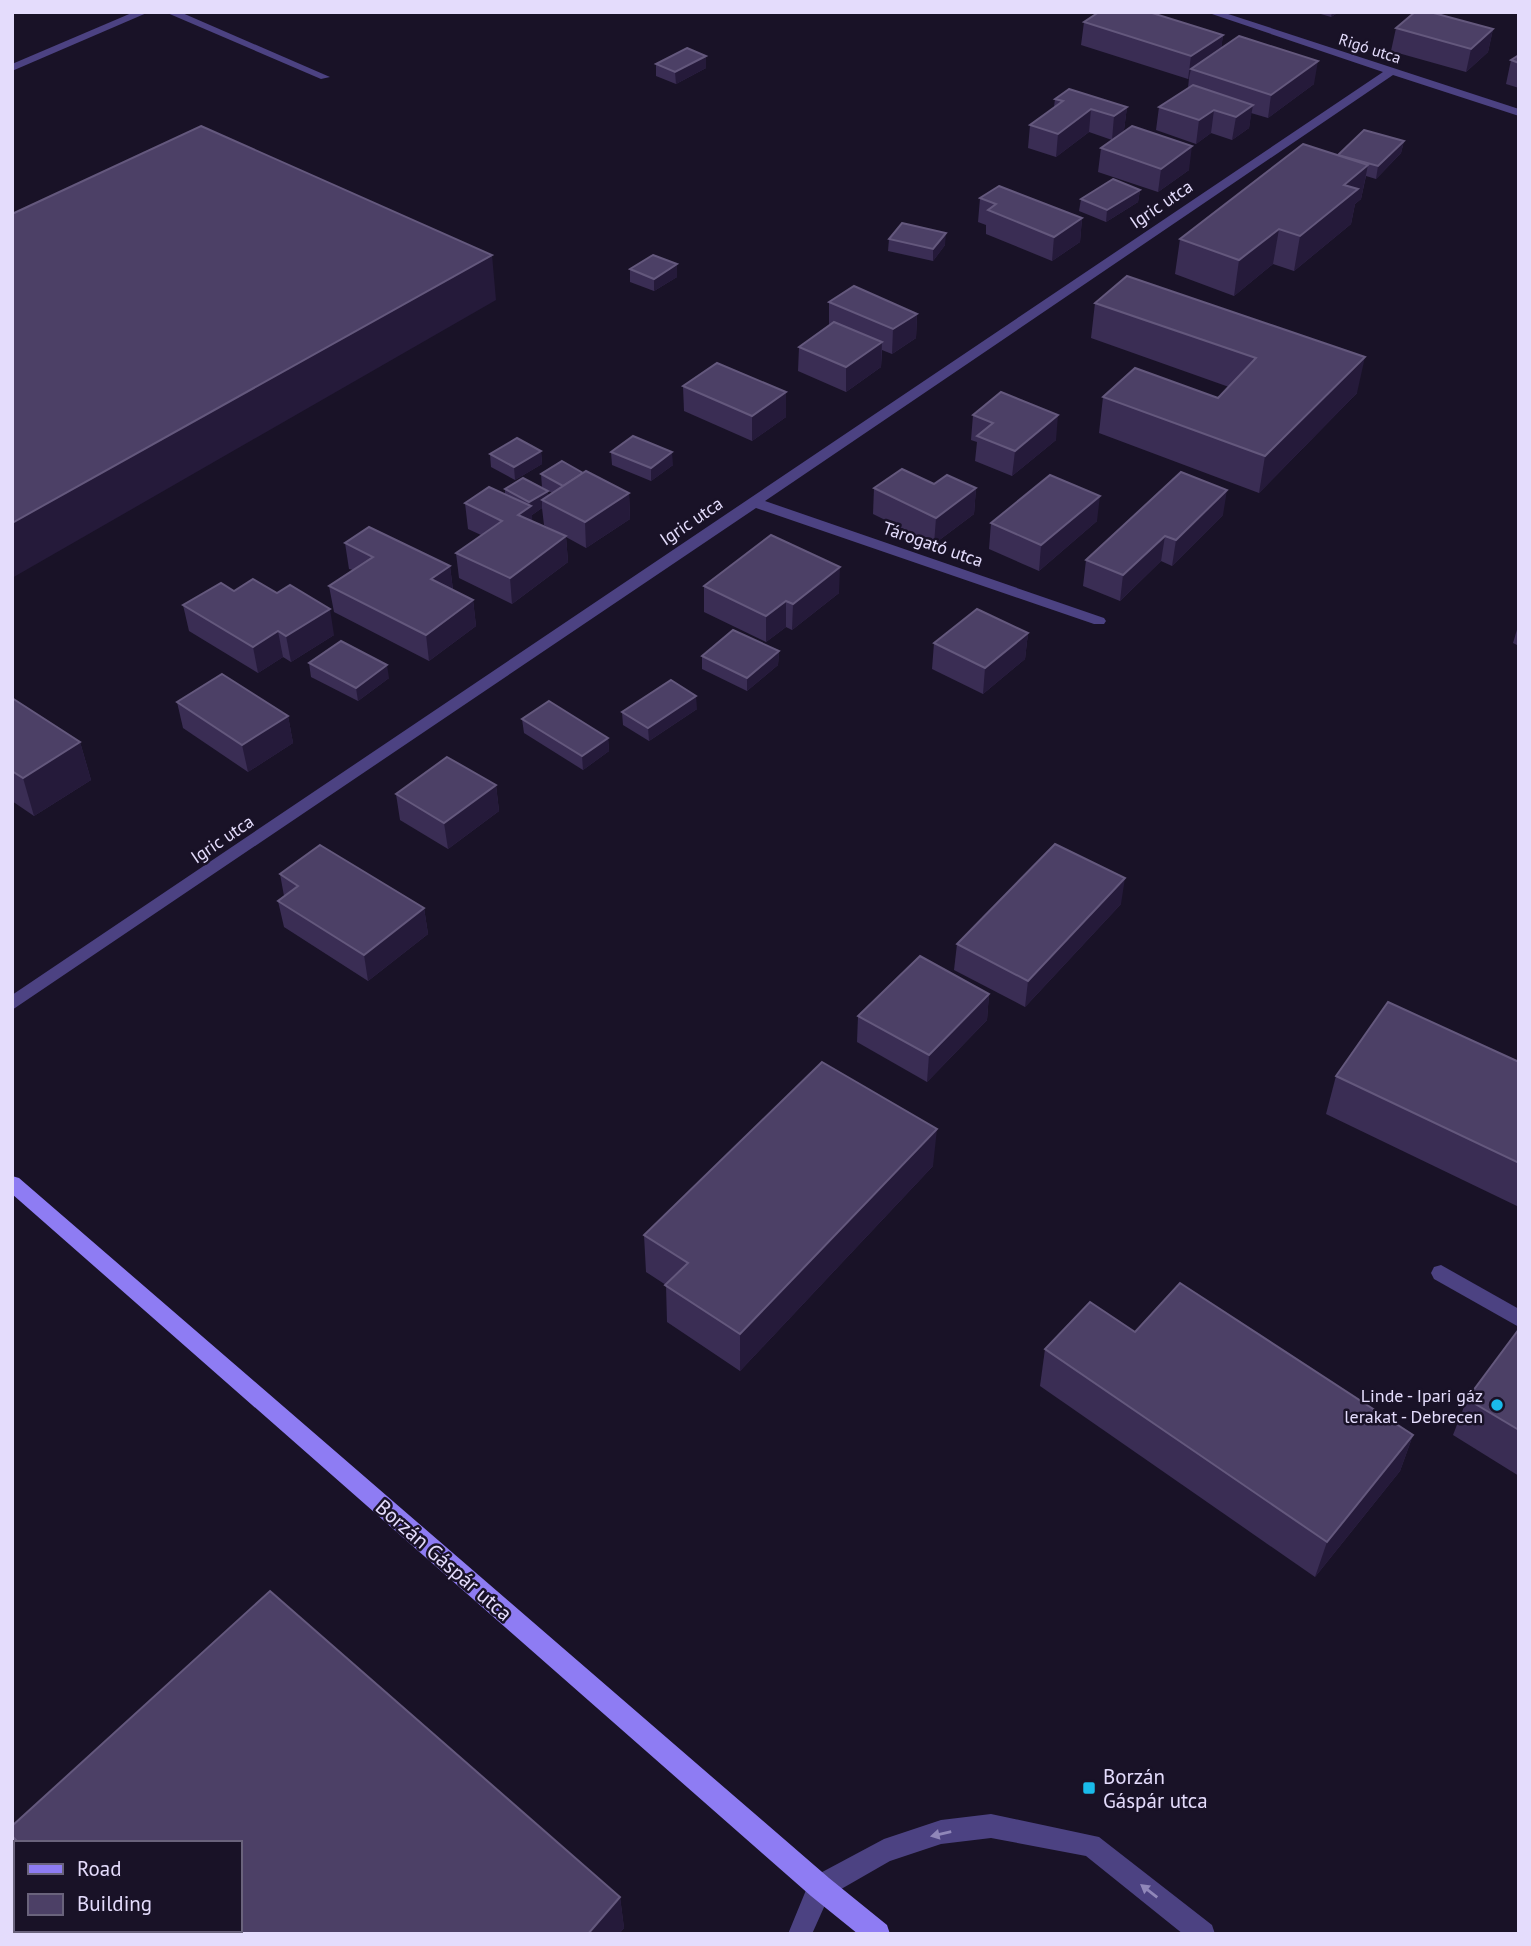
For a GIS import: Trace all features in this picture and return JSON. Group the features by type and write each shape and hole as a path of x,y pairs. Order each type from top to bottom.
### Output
{"street":[{"path":"12,68 144,12"},
{"path":"170,12 325,77"},
{"name":"Rigó utca","path":"1211,12 1519,113"},
{"name":"Igric utca","path":"12,1004 1392,71"},
{"name":"Tárogató utca","path":"754,502 1099,621"},
{"name":"Borzán Gáspár utca","path":"12,1183 820,1887 878,1934"},
{"path":"1441,1273 1519,1319"},
{"path":"800,1934 820,1887 884,1851 941,1832 991,1826 1091,1845 1203,1934"}],"building":[{"path":"1099,12 1149,12 1223,35 1191,56 1084,22"},
{"path":"1415,12 1430,12 1493,29 1471,49 1396,28"},
{"path":"1239,36 1318,61 1271,95 1191,69"},
{"path":"687,48 706,56 675,72 656,64"},
{"path":"1519,55 1519,63 1511,60"},
{"path":"1193,85 1253,105 1236,117 1214,110 1199,120 1159,107"},
{"path":"1069,89 1127,107 1114,116 1091,109 1058,134 1030,125 1063,101 1055,99"},
{"path":"201,126 492,255 12,523 12,214"},
{"path":"1132,126 1192,146 1161,169 1101,148"},
{"path":"1364,130 1404,141 1378,166 1338,155"},
{"path":"1303,144 1368,165 1344,185 1358,189 1300,236 1279,229 1239,260 1180,239"},
{"path":"1113,179 1140,190 1107,210 1081,199"},
{"path":"999,186 1082,218 1054,237 988,210 996,204 980,198"},
{"path":"902,223 946,233 933,249 889,239"},
{"path":"653,255 677,264 654,279 630,269"},
{"path":"1127,276 1365,357 1265,456 1103,397 1135,368 1218,398 1256,358 1095,303"},
{"path":"854,286 917,314 893,329 829,302"},
{"path":"834,322 882,342 846,367 799,347"},
{"path":"717,363 786,392 752,416 683,386"},
{"path":"1001,392 1058,415 1015,451 977,436 993,423 973,415"},
{"path":"633,436 672,452 651,468 611,452"},
{"path":"517,438 541,451 514,467 490,454"},
{"path":"562,461 583,473 563,486 541,474"},
{"path":"902,469 934,484 947,475 976,488 936,518 874,488"},
{"path":"586,471 629,493 585,522 542,500"},
{"path":"1181,472 1227,490 1176,540 1165,536 1123,575 1086,560"},
{"path":"1050,475 1100,496 1041,545 991,523"},
{"path":"523,478 548,491 529,502 505,489"},
{"path":"489,487 531,506 518,515 566,536 510,578 456,553 502,521 465,503"},
{"path":"369,527 450,566 431,579 473,600 426,635 329,586 373,557 345,543"},
{"path":"771,535 840,567 793,604 786,601 766,616 704,586"},
{"path":"253,579 277,593 290,585 330,609 286,636 278,631 253,647 183,605 221,583 234,591"},
{"path":"977,609 1028,633 985,668 934,643"},
{"path":"733,630 779,651 747,678 702,656"},
{"path":"341,641 387,665 356,688 309,663"},
{"path":"222,674 288,716 242,745 177,702"},
{"path":"671,680 696,696 648,728 622,712"},
{"path":"12,698 80,742 23,778 12,771"},
{"path":"549,701 608,738 582,756 522,719"},
{"path":"447,757 496,785 444,823 396,794"},
{"path":"1055,844 1125,878 1028,981 957,944"},
{"path":"320,845 424,908 364,955 278,901 298,886 280,874"},
{"path":"920,956 989,994 929,1055 858,1016"},
{"path":"1388,1002 1519,1062 1519,1163 1336,1076"},
{"path":"822,1062 937,1129 740,1334 665,1285 688,1263 644,1235"},
{"path":"1180,1283 1413,1435 1327,1542 1045,1349 1090,1302 1135,1332"},
{"path":"1519,1329 1519,1430 1467,1399"},
{"path":"270,1591 620,1897 588,1934 108,1934 106,1932 242,1932 242,1841 17,1841 12,1836 12,1826"}],"place":[{"name":"Linde - Ipari gáz lerakat - Debrecen","path":"1497,1405"},
{"name":"Borzán Gáspár utca","path":"1089,1788"}]}
